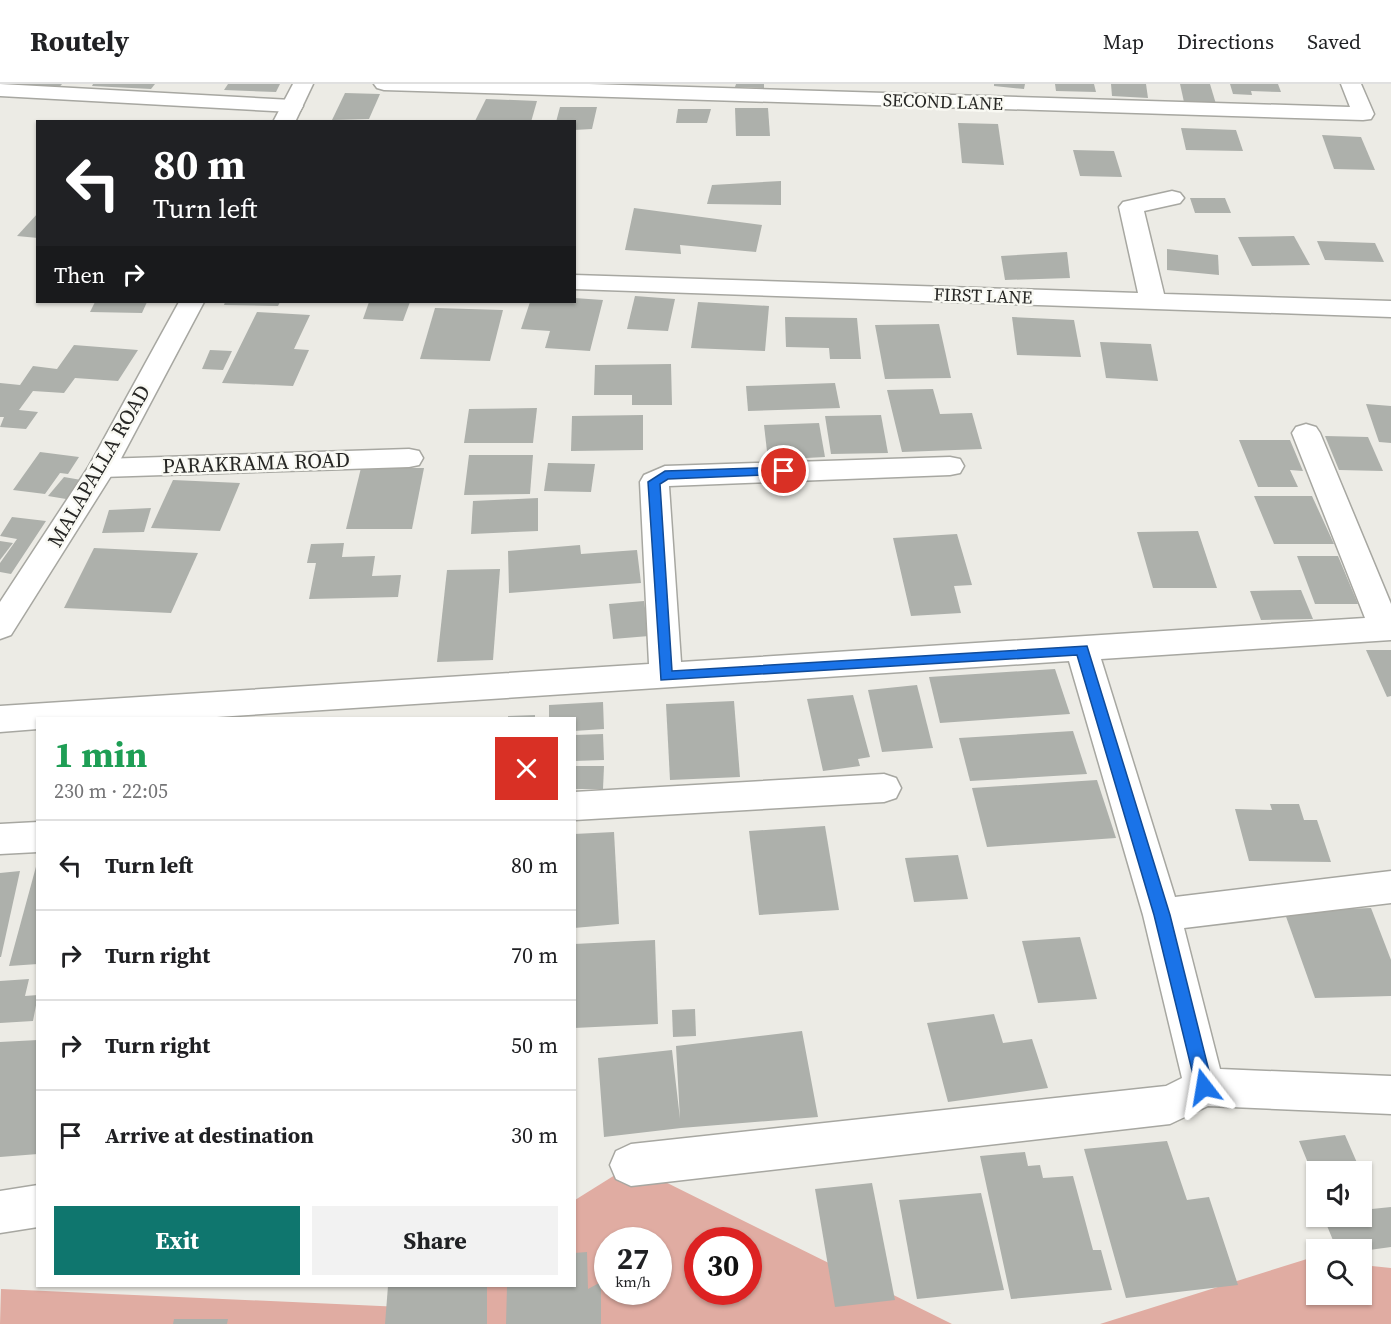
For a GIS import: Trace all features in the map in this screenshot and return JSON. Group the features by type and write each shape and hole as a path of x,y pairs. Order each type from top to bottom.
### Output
{"street":[{"path":"0,90 288,114 303,84"},
{"name":"SECOND LANE","path":"384,84 1134,109 1363,114 1351,84"},
{"path":"1153,302 1131,207 1172,198"},
{"name":"FIRST LANE","path":"576,282 1391,309"},
{"name":"MALAPALLA ROAD","path":"0,627 102,468 190,303"},
{"path":"0,719 1082,650 1388,628 1306,433"},
{"name":"PARAKRAMA ROAD","path":"102,468 409,458"},
{"path":"666,676 654,482 665,475 950,466"},
{"path":"1082,650 1162,915 1204,1087"},
{"path":"576,806 884,788"},
{"path":"0,839 36,837"},
{"path":"1162,915 1391,887"},
{"path":"631,1165 1170,1105 1204,1087 1391,1095"},
{"path":"0,1212 36,1206"}],"shaded area":[{"path":"631,1165 756,1227 684,1227 684,1305 762,1305 762,1230 952,1324 0,1324 1,1289 402,1307 436,1287 576,1287 576,1199"},
{"path":"1306,1259 1306,1305 1372,1305 1372,1266 1391,1268 1391,1324 1100,1324"}],"building":[{"path":"6,84 62,84 57,90"},
{"path":"93,84 155,84 151,89 92,86"},
{"path":"228,84 280,84 276,92 224,90"},
{"path":"736,84 764,84 764,88 735,87"},
{"path":"994,84 1025,84 1024,89 994,86"},
{"path":"1055,84 1094,84 1096,92 1056,91"},
{"path":"1111,84 1146,84 1148,98 1112,96"},
{"path":"1180,84 1210,84 1216,104 1184,102"},
{"path":"1230,84 1278,84 1281,92 1251,91 1252,95 1233,94"},
{"path":"345,93 380,94 369,119 332,120"},
{"path":"486,99 537,101 532,120 476,120"},
{"path":"560,107 597,107 592,129 576,130 576,120 557,120"},
{"path":"735,108 768,108 770,136 736,136"},
{"path":"678,109 711,109 707,123 676,123"},
{"path":"958,123 998,124 1004,165 962,163"},
{"path":"1181,128 1236,130 1243,151 1186,150"},
{"path":"1322,135 1361,137 1375,170 1334,169"},
{"path":"1073,150 1114,151 1122,177 1080,176"},
{"path":"781,181 781,205 707,204 712,185"},
{"path":"1190,198 1225,198 1231,213 1195,213"},
{"path":"634,208 762,225 756,252 680,245 681,254 625,250"},
{"path":"36,215 36,238 17,236"},
{"path":"1294,236 1310,265 1252,266 1238,237"},
{"path":"1317,241 1375,243 1384,262 1325,260"},
{"path":"1167,249 1218,255 1219,275 1167,270"},
{"path":"1067,252 1070,278 1005,280 1001,256"},
{"path":"635,296 675,299 668,331 627,329"},
{"path":"576,298 603,300 590,351 545,348 550,331 521,329 530,303 576,303"},
{"path":"698,302 769,306 765,351 691,348"},
{"path":"94,303 147,303 142,313 90,312"},
{"path":"225,303 280,303 278,306 224,305"},
{"path":"369,303 410,303 403,321 363,319"},
{"path":"435,308 503,310 490,361 420,359"},
{"path":"257,312 310,315 294,349 309,350 293,386 222,383"},
{"path":"785,317 857,318 861,359 830,359 829,348 786,347"},
{"path":"1012,317 1074,320 1081,357 1017,355"},
{"path":"939,324 951,378 885,379 875,325"},
{"path":"1100,342 1151,344 1158,381 1106,378"},
{"path":"74,345 138,350 118,381 75,378 64,393 33,391 19,410 38,412 26,429 0,427 4,417 0,417 0,383 20,385 33,366 57,369"},
{"path":"210,350 232,351 223,370 202,369"},
{"path":"671,364 672,405 632,405 632,395 594,395 595,365"},
{"path":"835,383 840,408 748,411 746,386"},
{"path":"933,389 940,414 972,413 982,449 902,452 887,390"},
{"path":"1366,404 1391,406 1391,443 1379,442"},
{"path":"537,408 533,443 464,443 469,409"},
{"path":"643,415 643,450 571,451 572,416"},
{"path":"881,415 888,453 831,454 825,416"},
{"path":"819,423 825,457 768,460 764,425"},
{"path":"1325,436 1368,437 1383,471 1339,470"},
{"path":"1239,440 1290,440 1303,471 1290,470 1298,487 1258,487"},
{"path":"40,452 79,457 68,474 60,473 45,494 13,490"},
{"path":"469,455 533,455 530,494 464,495"},
{"path":"548,463 595,464 591,492 544,491"},
{"path":"361,468 424,468 412,529 346,529"},
{"path":"64,477 87,481 72,500 48,496"},
{"path":"173,480 240,483 220,531 151,528"},
{"path":"1254,496 1312,496 1334,544 1274,544"},
{"path":"538,498 538,531 471,534 473,501"},
{"path":"151,508 144,532 102,533 109,510"},
{"path":"12,517 46,521 11,574 0,572 0,563 17,539 0,536"},
{"path":"1198,531 1217,588 1153,588 1137,532"},
{"path":"957,534 972,585 954,586 961,613 911,616 893,538"},
{"path":"0,541 13,543 0,560"},
{"path":"344,543 342,557 375,556 372,576 401,575 398,597 309,599 316,563 307,563 311,544"},
{"path":"580,545 581,554 637,550 641,583 509,593 508,551"},
{"path":"94,548 198,553 171,613 64,608"},
{"path":"1297,556 1338,556 1358,604 1315,604"},
{"path":"500,569 493,660 437,662 447,570"},
{"path":"1301,590 1313,619 1261,620 1250,591"},
{"path":"644,601 649,636 613,639 609,604"},
{"path":"1366,650 1391,650 1391,696 1387,697"},
{"path":"1055,669 1070,714 940,723 929,677"},
{"path":"917,685 933,748 882,752 868,690"},
{"path":"853,695 870,757 858,759 860,766 823,771 807,699"},
{"path":"734,701 740,777 670,780 666,704"},
{"path":"603,702 604,729 576,731 576,717 549,717 549,705"},
{"path":"535,715 535,717 508,717"},
{"path":"1073,731 1087,774 970,781 959,738"},
{"path":"603,734 604,760 576,761 576,735"},
{"path":"576,766 604,766 603,789 576,789"},
{"path":"1097,780 1116,838 987,847 972,788"},
{"path":"1270,804 1299,804 1304,820 1317,820 1331,862 1249,861 1235,809 1272,810"},
{"path":"825,826 839,910 759,915 749,831"},
{"path":"614,832 619,924 576,928 576,834"},
{"path":"958,855 968,899 914,902 905,858"},
{"path":"36,867 36,964 9,966"},
{"path":"20,871 1,957 0,957 0,873"},
{"path":"1371,908 1391,960 1391,996 1315,998 1284,911"},
{"path":"1080,937 1097,999 1038,1003 1022,941"},
{"path":"655,940 658,1024 576,1028 576,944"},
{"path":"29,979 25,996 36,995 33,1021 0,1023 0,981"},
{"path":"695,1009 696,1036 673,1037 672,1010"},
{"path":"994,1014 1003,1043 1032,1039 1048,1088 948,1102 927,1023"},
{"path":"802,1031 818,1117 604,1137 598,1058 672,1050 680,1119 676,1046"},
{"path":"36,1040 36,1154 0,1157 0,1042"},
{"path":"1345,1135 1356,1161 1307,1161 1299,1141"},
{"path":"1167,1141 1187,1200 1209,1197 1238,1285 1126,1298 1084,1149"},
{"path":"1025,1152 1028,1166 1040,1165 1043,1178 1073,1176 1093,1250 1101,1250 1112,1290 1011,1299 980,1156"},
{"path":"872,1183 895,1300 835,1307 815,1189"},
{"path":"981,1193 1004,1290 917,1299 899,1200"},
{"path":"1391,1207 1391,1247 1372,1250 1372,1239 1332,1239 1328,1227 1372,1227 1372,1209"},
{"path":"587,1252 588,1289 594,1286 594,1305 601,1305 601,1324 506,1324 507,1287 576,1287 576,1253"},
{"path":"388,1287 487,1287 487,1324 385,1324"},
{"path":"174,1319 228,1319 227,1324 173,1324"}],"route":[{"path":"784,471 665,475 654,482 666,676 1082,650 1162,915 1204,1087"}]}
